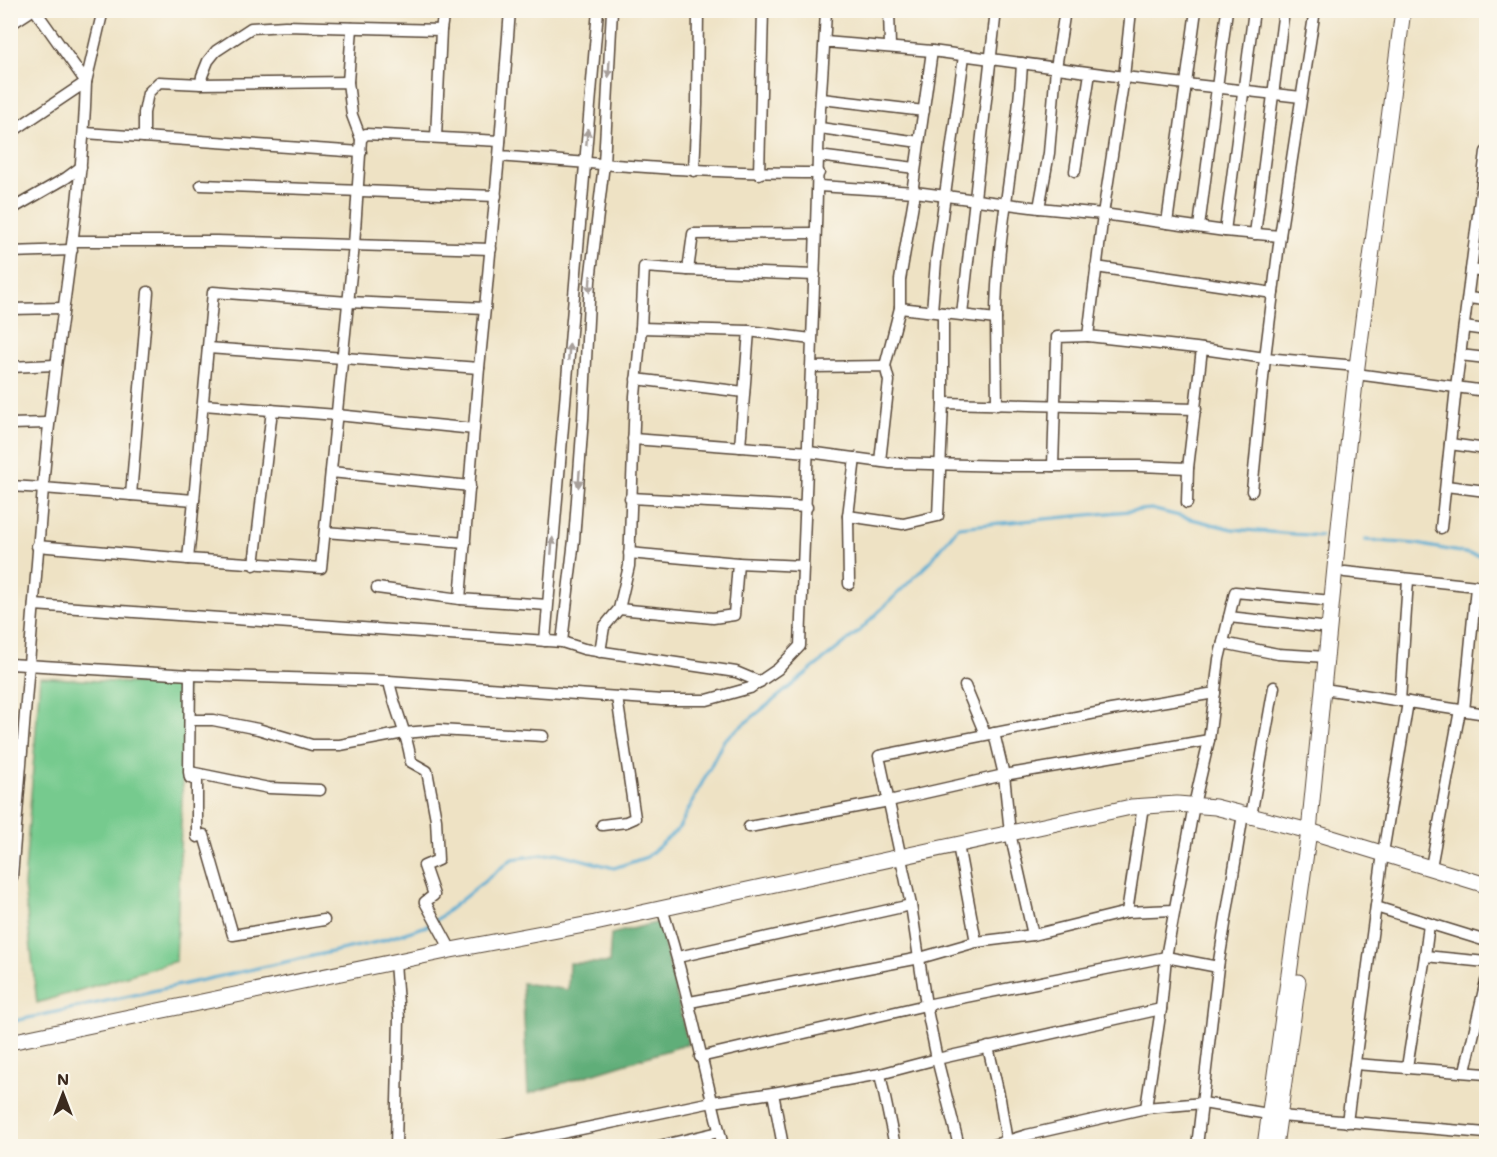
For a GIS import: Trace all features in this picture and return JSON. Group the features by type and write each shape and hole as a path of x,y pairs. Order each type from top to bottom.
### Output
{"main road":[{"path":"10,21 27,10"},
{"path":"10,28 35,10"},
{"path":"1275,1146 1275,1115 1313,832 1327,690 1327,657 1332,601 1343,535 1359,372 1403,10"},
{"path":"1359,372 1412,10"},
{"path":"1327,690 1340,631 1345,572 1343,535"},
{"path":"10,1042 662,908 1131,807 1177,804 1215,807 1313,832 1486,885"},
{"path":"1264,1146 1275,1115"}],"street":[{"path":"35,10 86,82"},
{"path":"10,879 12,877 30,666 37,546 48,423 73,246 85,133 86,82 103,10"},
{"path":"436,137 444,10"},
{"path":"460,599 501,141 510,10"},
{"path":"545,641 598,10"},
{"path":"561,642 574,540 594,253 604,165 612,10"},
{"path":"694,171 698,10"},
{"path":"759,174 763,10"},
{"path":"10,664 190,675 389,681 617,697 707,700 750,687 778,669 800,646 809,452 815,233 819,186 818,156 826,10"},
{"path":"889,10 890,46"},
{"path":"962,315 996,10"},
{"path":"1039,208 1049,153 1056,68 1065,10"},
{"path":"1088,336 1103,214 1124,77 1131,10"},
{"path":"1167,223 1196,10"},
{"path":"1199,227 1227,10"},
{"path":"1225,231 1254,10"},
{"path":"1254,234 1284,10"},
{"path":"1252,491 1280,236 1315,10"},
{"path":"201,84 208,61 216,51 251,28 285,26 441,30"},
{"path":"37,546 254,565 321,568 354,245 361,152 361,139 352,115 348,82 352,28"},
{"path":"825,42 890,46 1090,73 1301,97"},
{"path":"880,461 889,381 885,366 900,308 900,280 915,192 913,186 915,168 932,51"},
{"path":"848,516 903,524 938,516 943,403 936,261 964,56"},
{"path":"997,405 996,277 1020,110 1022,63"},
{"path":"1075,171 1090,73"},
{"path":"10,133 86,82"},
{"path":"144,137 144,113 148,93 159,82 201,84 348,82"},
{"path":"822,99 924,111"},
{"path":"820,128 919,142"},
{"path":"85,133 361,152"},
{"path":"361,139 366,134 501,141"},
{"path":"1441,528 1471,270 1481,243 1486,155"},
{"path":"498,156 694,171 759,174 819,173"},
{"path":"818,156 915,168"},
{"path":"10,210 81,167"},
{"path":"201,185 496,196"},
{"path":"819,186 915,192 1280,236"},
{"path":"688,270 693,234 815,233"},
{"path":"10,252 73,246 216,241 491,249"},
{"path":"577,252 594,253"},
{"path":"600,652 604,627 619,609 629,566 630,498 644,267 815,275"},
{"path":"1096,267 1273,292"},
{"path":"1471,270 1486,272"},
{"path":"131,495 148,292"},
{"path":"188,559 213,292 348,302 485,308"},
{"path":"1468,298 1486,300"},
{"path":"10,309 63,308"},
{"path":"900,308 996,319"},
{"path":"1464,327 1486,330"},
{"path":"641,328 749,331 811,339"},
{"path":"740,447 749,331"},
{"path":"1053,466 1057,337 1088,336 1202,349 1486,391"},
{"path":"208,348 342,356 479,368"},
{"path":"1187,503 1188,468 1202,349"},
{"path":"1460,355 1486,358"},
{"path":"10,367 55,365"},
{"path":"812,367 885,366"},
{"path":"636,379 744,392"},
{"path":"943,403 1196,410"},
{"path":"203,405 337,415 474,429"},
{"path":"254,565 272,410"},
{"path":"10,424 48,423"},
{"path":"633,439 809,452 880,461 1188,468"},
{"path":"1450,444 1486,449"},
{"path":"849,584 848,516 855,458"},
{"path":"331,472 470,486"},
{"path":"10,486 194,500"},
{"path":"1446,486 1486,490"},
{"path":"630,498 807,507"},
{"path":"325,532 465,543"},
{"path":"629,552 738,563 803,566"},
{"path":"619,609 713,618 734,615 738,563"},
{"path":"1345,572 1481,587 1462,711 1431,867"},
{"path":"1347,1122 1404,702 1408,580"},
{"path":"377,588 460,599 547,604"},
{"path":"1146,1108 1174,910 1209,740 1223,643 1235,592 1332,601"},
{"path":"34,605 561,642 600,652 736,672 760,682"},
{"path":"1229,617 1330,628"},
{"path":"1223,643 1278,654 1327,657"},
{"path":"190,675 189,772 190,778 197,780 197,837 204,835 233,935 324,920"},
{"path":"389,681 393,701 410,748 411,762 427,771 436,819 438,860 424,866 434,895 425,902 451,950"},
{"path":"965,686 990,734 1004,775 1010,833 1033,935"},
{"path":"1197,1146 1218,967 1274,687"},
{"path":"1327,690 1486,714"},
{"path":"959,1146 937,1059 926,1005 911,905 879,756 1111,710 1215,693"},
{"path":"602,825 626,822 635,818 617,697"},
{"path":"190,720 213,720 258,729 312,745 340,745 404,733 440,730 543,735"},
{"path":"749,827 889,801 1004,775 1209,740"},
{"path":"189,772 269,788 320,790"},
{"path":"1127,912 1143,806"},
{"path":"958,844 976,942"},
{"path":"678,957 911,905"},
{"path":"1376,907 1486,941"},
{"path":"662,908 690,1002 700,1057 723,1146"},
{"path":"690,1002 920,958 976,942 1033,935 1127,912 1174,910"},
{"path":"1407,1067 1429,924"},
{"path":"1425,956 1486,962"},
{"path":"700,1057 926,1005 1166,957 1218,967"},
{"path":"395,962 399,1018 396,1146"},
{"path":"1465,1071 1486,981"},
{"path":"499,1146 712,1102 880,1074 988,1047 1161,1009"},
{"path":"988,1047 1007,1142"},
{"path":"1355,1064 1486,1074"},
{"path":"880,1074 895,1146"},
{"path":"773,1093 783,1146"},
{"path":"990,1146 1028,1141 1146,1108 1203,1103 1275,1115 1486,1133"},
{"path":"659,1146 719,1132"}],"green space":[{"path":"40,677 186,687 176,961 37,1003 24,886"},
{"path":"659,922 688,1044 528,1094 522,983 568,990 569,963 609,963 611,934"}],"waterway":[{"path":"10,1022 377,942 430,925 512,859 557,853 614,868 647,857 679,828 724,740 858,632 929,563 958,527 1151,509 1232,529 1321,536"},
{"path":"1365,540 1417,544 1486,557"}],"railway":[{"path":"10,14 16,10"}]}
